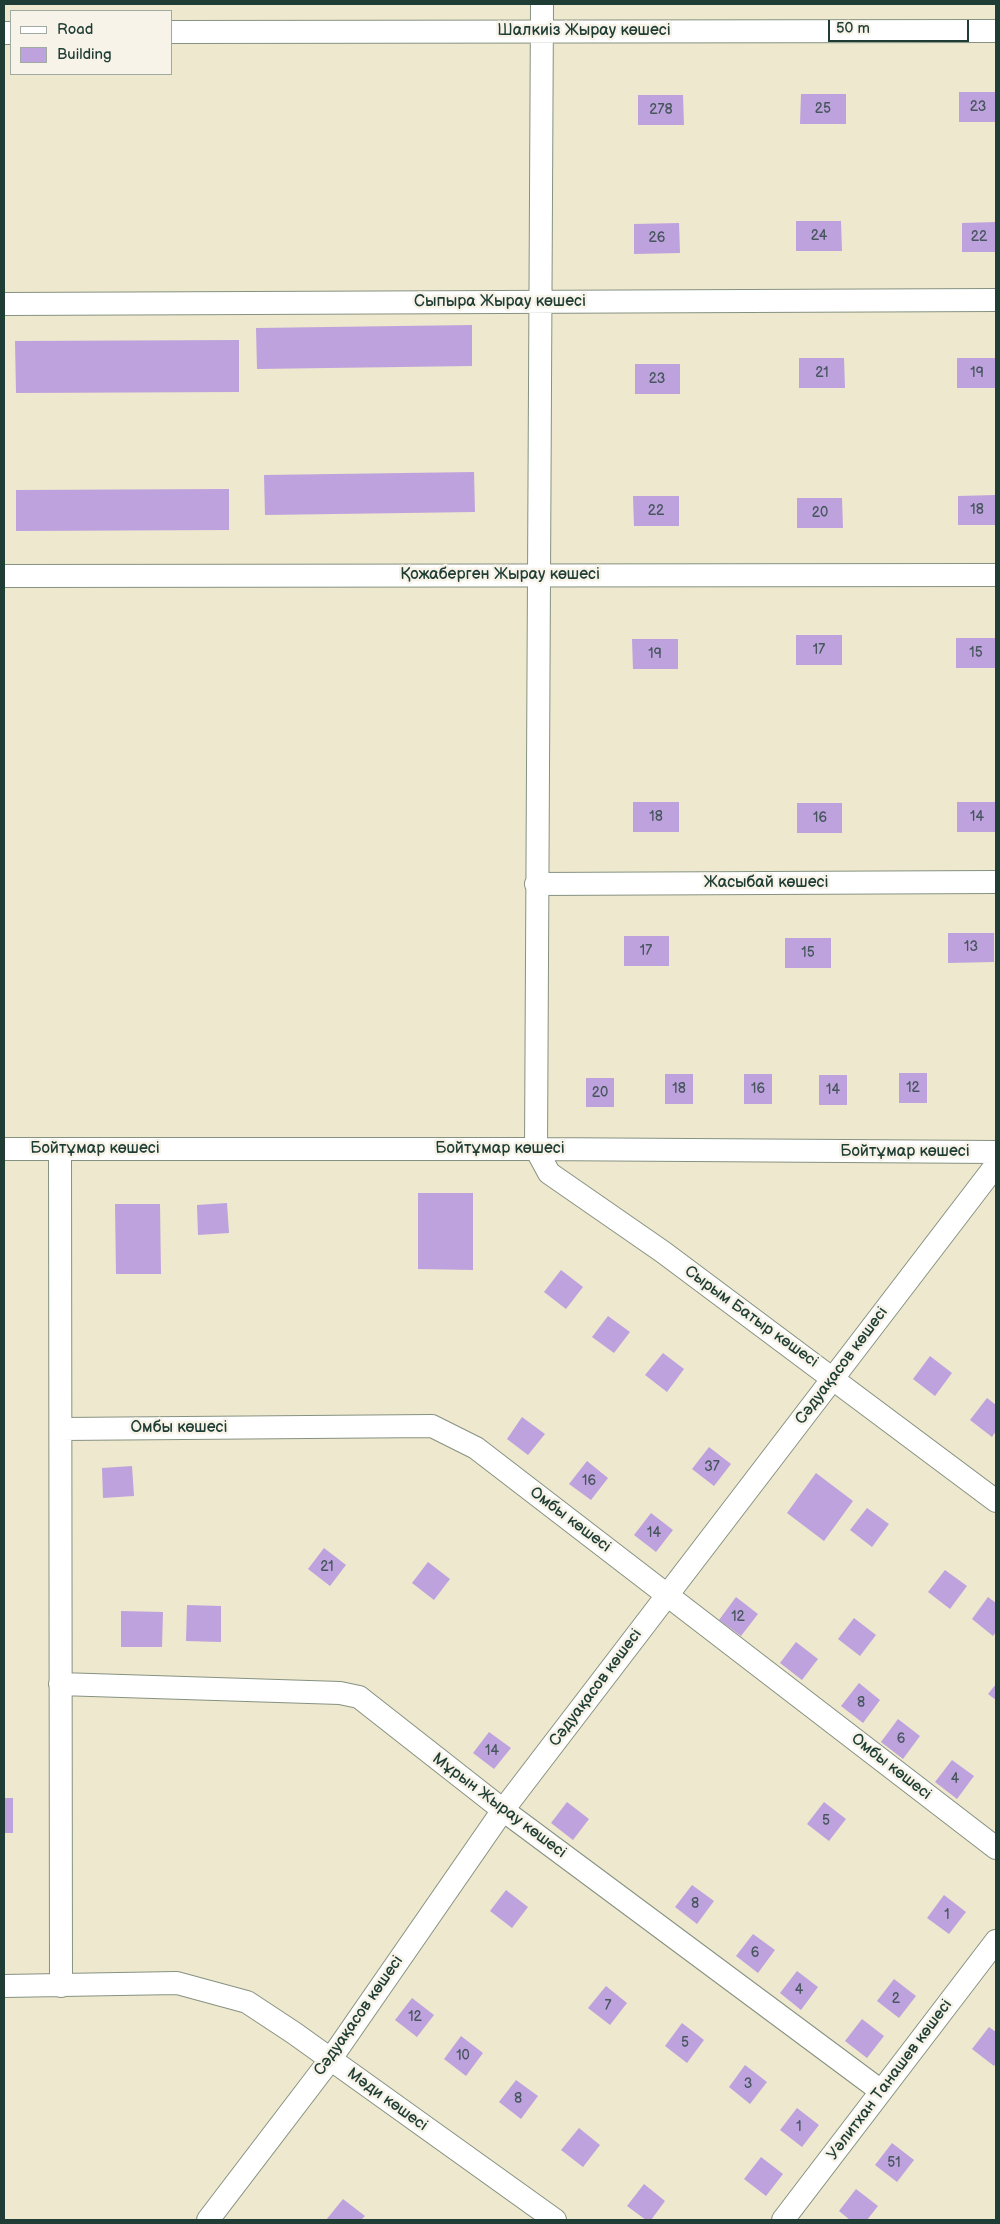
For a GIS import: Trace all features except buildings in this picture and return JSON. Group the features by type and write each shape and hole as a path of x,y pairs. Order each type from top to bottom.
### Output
{"street":[{"path":"536,1149 542,4"},
{"name":"Шалкиіз Жырау көшесі","path":"172,32 996,31"},
{"name":"Сыпыра Жырау көшесі","path":"4,304 996,300"},
{"name":"Қожаберген Жырау көшесі","path":"4,576 996,575"},
{"name":"Жасыбай көшесі","path":"536,884 996,882"},
{"path":"60,1148 61,1986"},
{"name":"Бойтұмар көшесі","path":"4,1149 536,1149 996,1152"},
{"name":"Сырым Батыр көшесі","path":"536,1149 549,1173 663,1252 996,1501"},
{"name":"Сәдуақасов көшесі","path":"208,2220 330,2060 503,1810 996,1165"},
{"name":"Омбы көшесі","path":"61,1429 432,1426 476,1448 996,1848"},
{"name":"Мұрын Жырау көшесі","path":"60,1684 340,1693 359,1697 503,1810 881,2091"},
{"name":"Уәлитхан Танашев көшесі","path":"783,2220 996,1941"},
{"name":"Мәди көшесі","path":"4,1986 177,1983 247,2002 555,2220"}]}
